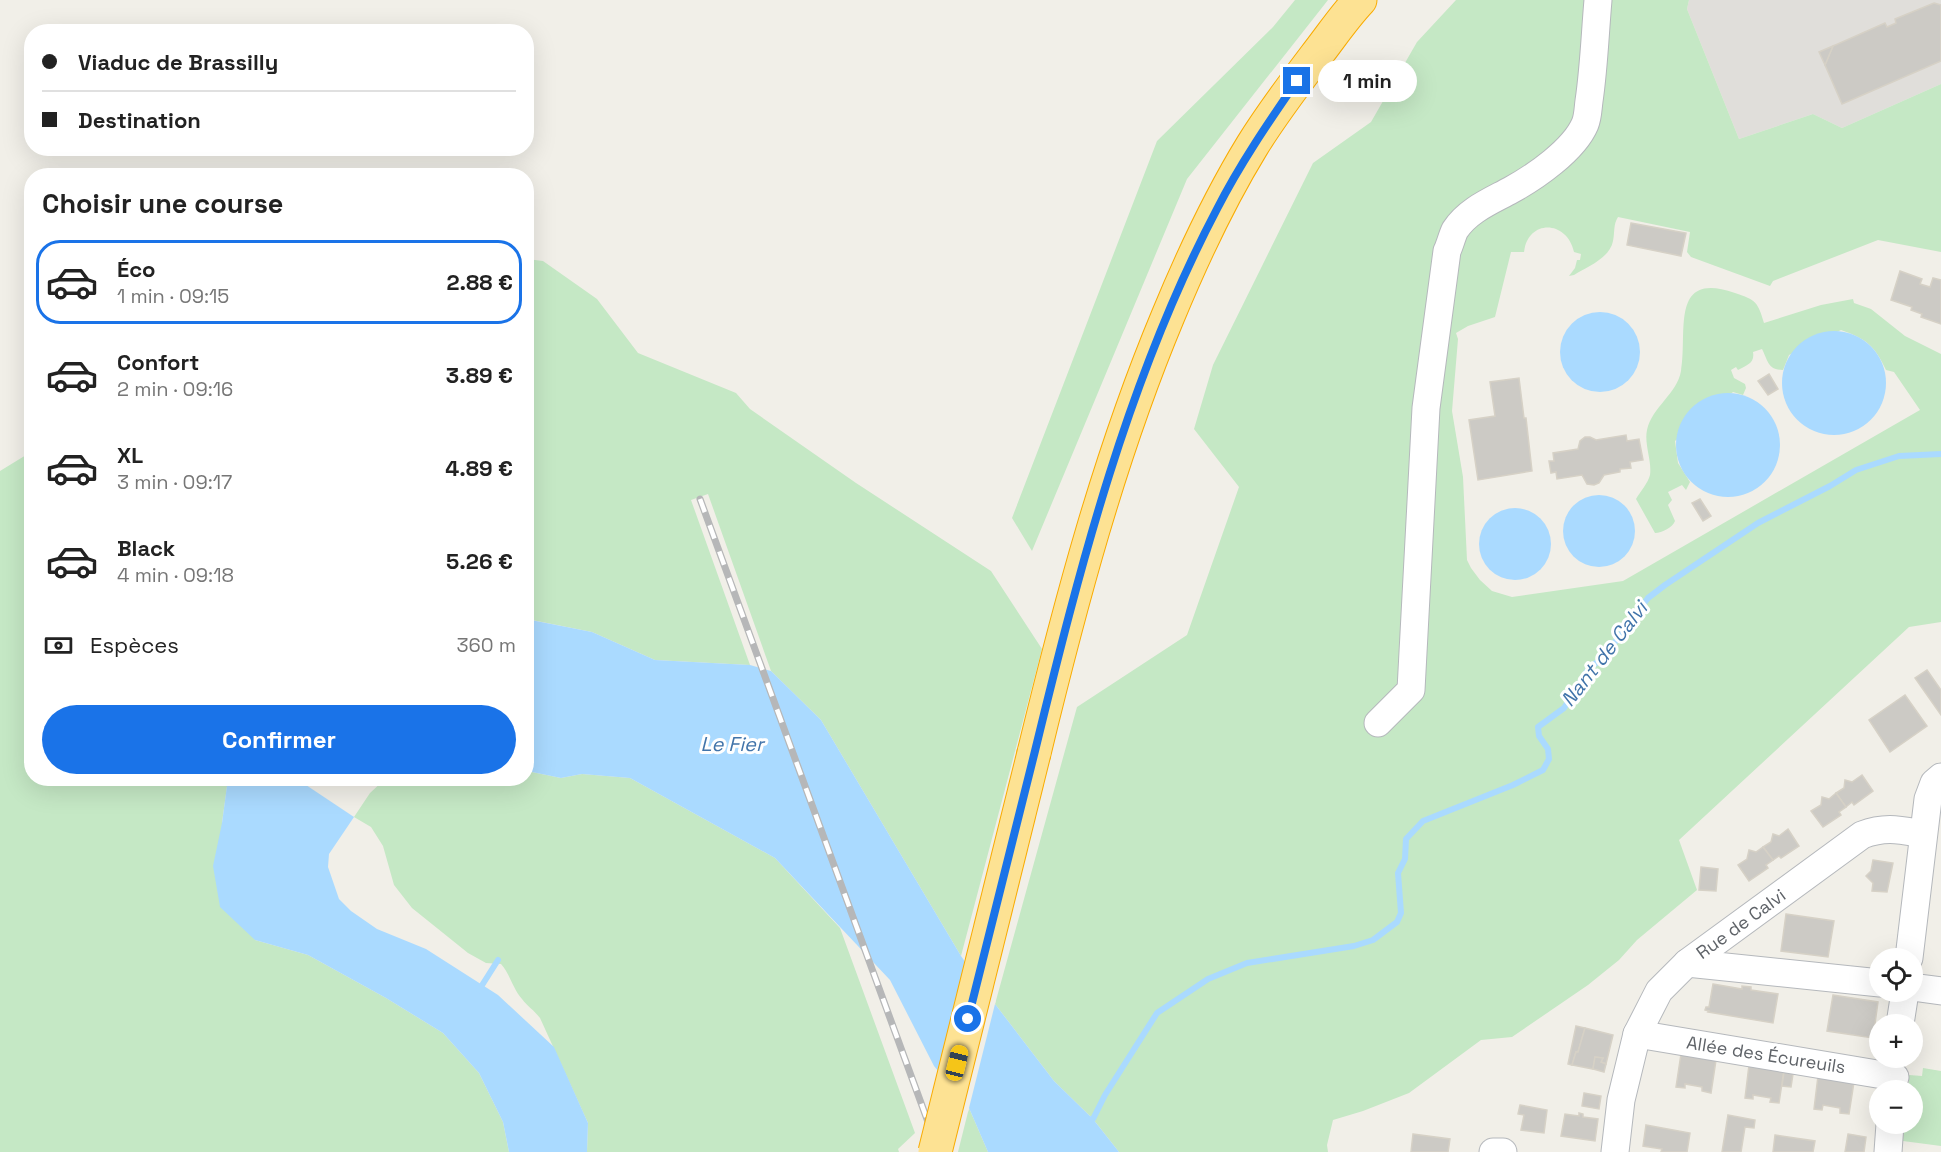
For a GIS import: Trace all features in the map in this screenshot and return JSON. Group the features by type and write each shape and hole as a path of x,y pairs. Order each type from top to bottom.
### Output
{"highway":[{"path":"935,1152 1058,651 1113,464 1148,363 1190,263 1252,145 1297,81 1360,0"}],"street":[{"path":"1378,723 1411,690 1426,408 1447,251 1455,231 1469,214 1534,176 1553,162 1569,147 1585,123 1593,75 1598,0"},
{"path":"1910,948 1928,799 1934,783 1941,777"},
{"name":"Rue de Calvi","path":"1615,1152 1621,1100 1637,1034 1659,991 1687,963 1862,835 1874,830 1889,828 1923,834"},
{"path":"1687,963 1869,982"},
{"path":"1923,989 1941,991"},
{"name":"Allée des Écureuils","path":"1637,1034 1895,1075"},
{"path":"1888,1152 1889,1134"},
{"path":"1493,1152 1503,1152"}],"shaded area":[{"path":"1689,0 1941,0 1941,84 1842,128 1813,114 1739,139 1687,9"}],"green space":[{"path":"1295,0 1328,0 1187,179 1032,551 1012,518 1157,141 1273,27"},
{"path":"1456,0 1689,0 1687,9 1739,139 1813,114 1842,128 1941,84 1941,252 1878,240 1773,281 1770,286 1691,257 1687,252 1690,232 1618,217 1611,247 1603,257 1574,275 1569,276 1577,260 1580,260 1581,254 1574,252 1570,241 1556,229 1540,229 1527,241 1524,252 1511,252 1495,317 1468,326 1456,333 1458,339 1452,411 1463,477 1467,560 1480,580 1492,591 1512,597 1623,581 1920,410 1894,372 1886,370 1874,349 1864,340 1841,330 1789,355 1783,370 1771,367 1762,349 1753,352 1753,359 1750,363 1738,370 1736,367 1731,370 1734,378 1745,384 1743,395 1733,392 1675,441 1678,463 1690,482 1686,490 1682,485 1668,492 1672,500 1668,505 1675,521 1667,529 1655,533 1636,499 1650,475 1647,430 1654,414 1679,379 1686,309 1691,297 1700,290 1714,288 1742,295 1755,303 1764,323 1821,305 1853,299 1854,303 1871,309 1905,336 1941,354 1941,622 1909,627 1679,840 1697,890 1588,985 1512,1037 1481,1040 1409,1093 1333,1120 1327,1145 1328,1152 1119,1152 1093,1119 1054,1081 995,1004 1077,707 1187,635 1239,487 1194,429 1213,365 1313,163 1371,122 1417,42"},
{"path":"534,260 543,261 597,299 638,353 736,393 750,409 856,483 991,571 1042,649 961,956 821,720 771,671 708,494 691,500 750,665 655,660 592,632 534,620"},
{"path":"24,456 24,786 227,786 222,823 255,940 308,955 443,1033 479,1073 503,1122 509,1152 0,1152 0,471"},
{"path":"534,772 561,778 582,774 630,778 775,858 840,928 915,1133 898,1149 899,1152 587,1152 588,1123 540,1018 519,995 501,964 486,963 468,953 412,908 394,885 383,846 371,827 354,817 378,786 534,786"},
{"path":"1923,1068 1941,1071 1941,1146 1903,1141 1903,1134 1923,1134 1923,1080 1909,1080 1909,1075 1922,1076"},
{"path":"969,1108 988,1152 958,1152"}],"water":[{"path":"1600,312 1615,315 1628,324 1637,337 1640,352 1637,367 1628,380 1615,389 1600,392 1585,389 1572,380 1563,367 1560,352 1563,337 1572,324 1585,315"},
{"path":"1834,331 1854,335 1871,346 1882,363 1886,383 1882,403 1871,420 1854,431 1834,435 1814,431 1797,420 1786,403 1782,383 1786,363 1797,346 1814,335"},
{"path":"1728,393 1748,397 1765,408 1776,425 1780,445 1776,465 1765,482 1748,493 1728,497 1708,493 1691,482 1680,465 1676,445 1680,425 1691,408 1708,397"},
{"path":"1599,495 1619,501 1629,511 1635,531 1629,551 1619,561 1599,567 1579,561 1569,551 1563,531 1569,511 1579,501"},
{"path":"1522,508 1541,518 1549,530 1551,544 1549,558 1541,570 1529,578 1508,580 1489,570 1481,558 1479,537 1489,518 1501,510"},
{"name":"Le Fier","path":"534,621 592,632 655,660 750,665 771,671 821,720 961,956 995,1004 1054,1081 1093,1119 1119,1152 988,1152 969,1108 934,1066 890,980 775,858 630,778 582,774 561,778 534,772"},
{"path":"227,786 308,786 354,817 329,854 328,867 339,899 351,911 377,929 426,949 498,995 554,1047 588,1123 587,1152 509,1152 503,1122 479,1073 443,1033 308,955 255,940 220,907 213,866"}],"pier":[{"path":"968,961 996,1000 968,1112 939,1077"}],"building":[{"path":"1934,3 1941,5 1941,61 1842,104 1825,65 1833,46 1885,23 1887,27 1896,23 1895,19"},
{"path":"1833,46 1825,65 1819,52"},
{"path":"1631,223 1686,233 1681,256 1627,245"},
{"path":"1900,271 1922,279 1920,284 1930,287 1933,278 1941,280 1941,324 1921,317 1922,314 1911,310 1912,307 1891,300"},
{"path":"1769,374 1778,389 1768,395 1758,381"},
{"path":"1519,378 1532,471 1478,480 1469,420 1495,416 1490,382"},
{"path":"1626,435 1627,441 1639,439 1643,460 1630,462 1631,468 1604,475 1599,483 1594,485 1587,484 1582,475 1557,479 1556,472 1551,473 1549,461 1554,461 1553,453 1578,449 1580,441 1585,437 1596,440"},
{"path":"1700,499 1711,516 1703,521 1692,503"},
{"path":"1927,670 1941,690 1941,715 1915,678"},
{"path":"1905,695 1927,726 1890,752 1869,720"},
{"path":"1862,775 1873,791 1854,805 1852,802 1846,807 1836,793 1844,788 1845,780 1852,782"},
{"path":"1836,793 1846,807 1839,812 1841,815 1823,827 1811,811 1821,805 1822,797 1829,799"},
{"path":"1788,829 1799,846 1781,858 1779,856 1773,860 1763,847 1771,842 1773,834 1779,836"},
{"path":"1763,847 1773,860 1766,865 1768,868 1749,881 1738,865 1747,859 1749,850 1756,852"},
{"path":"1873,860 1893,863 1887,892 1872,891 1873,883 1866,876 1871,871"},
{"path":"1701,867 1718,869 1716,891 1699,890"},
{"path":"1786,914 1834,921 1828,957 1781,951"},
{"path":"1713,984 1742,989 1742,986 1751,987 1751,990 1778,994 1773,1023 1708,1012 1705,1010 1709,1007"},
{"path":"1833,995 1878,1002 1876,1014 1869,1014 1869,1037 1827,1031"},
{"path":"1576,1026 1585,1028 1572,1065 1568,1064"},
{"path":"1585,1028 1613,1035 1606,1064 1601,1062 1603,1058 1595,1057 1593,1069 1572,1065"},
{"path":"1681,1054 1716,1060 1711,1093 1702,1091 1702,1087 1685,1084 1685,1088 1676,1087"},
{"path":"1595,1057 1603,1058 1601,1062 1606,1064 1604,1072 1593,1069"},
{"path":"1749,1065 1784,1070 1779,1103 1770,1102 1771,1098 1753,1095 1753,1099 1745,1098"},
{"path":"1784,1072 1793,1074 1791,1087 1782,1086"},
{"path":"1818,1076 1854,1082 1849,1114 1840,1113 1840,1108 1823,1105 1822,1110 1814,1109"},
{"path":"1584,1093 1601,1096 1599,1109 1582,1106"},
{"path":"1520,1105 1547,1110 1544,1133 1521,1130 1524,1115 1518,1114"},
{"path":"1579,1113 1583,1114 1583,1117 1598,1119 1595,1141 1561,1136 1565,1114 1579,1116"},
{"path":"1728,1115 1755,1120 1754,1128 1745,1127 1741,1152 1722,1152"},
{"path":"1646,1125 1690,1133 1687,1152 1661,1152 1662,1149 1643,1146"},
{"path":"1413,1134 1450,1139 1448,1152 1411,1152"},
{"path":"1848,1134 1866,1137 1864,1152 1845,1152"},
{"path":"1775,1135 1815,1141 1813,1152 1773,1152"}],"waterway":[{"name":"Nant de Calvi","path":"1087,1120 1093,1119 1105,1095 1157,1013 1208,979 1247,963 1354,946 1373,940 1397,922 1401,913 1398,873 1405,859 1406,839 1423,821 1513,785 1543,770 1549,759 1548,749 1539,736 1538,727 1564,708 1589,668 1603,658 1648,598 1758,523 1856,470 1899,456 1941,454"},
{"path":"479,990 498,960"}],"railway":[{"path":"700,499 939,1152"}],"route":[{"path":"968,1019 1058,651 1113,464 1148,363 1190,263 1217,208 1252,145 1297,81"}]}
